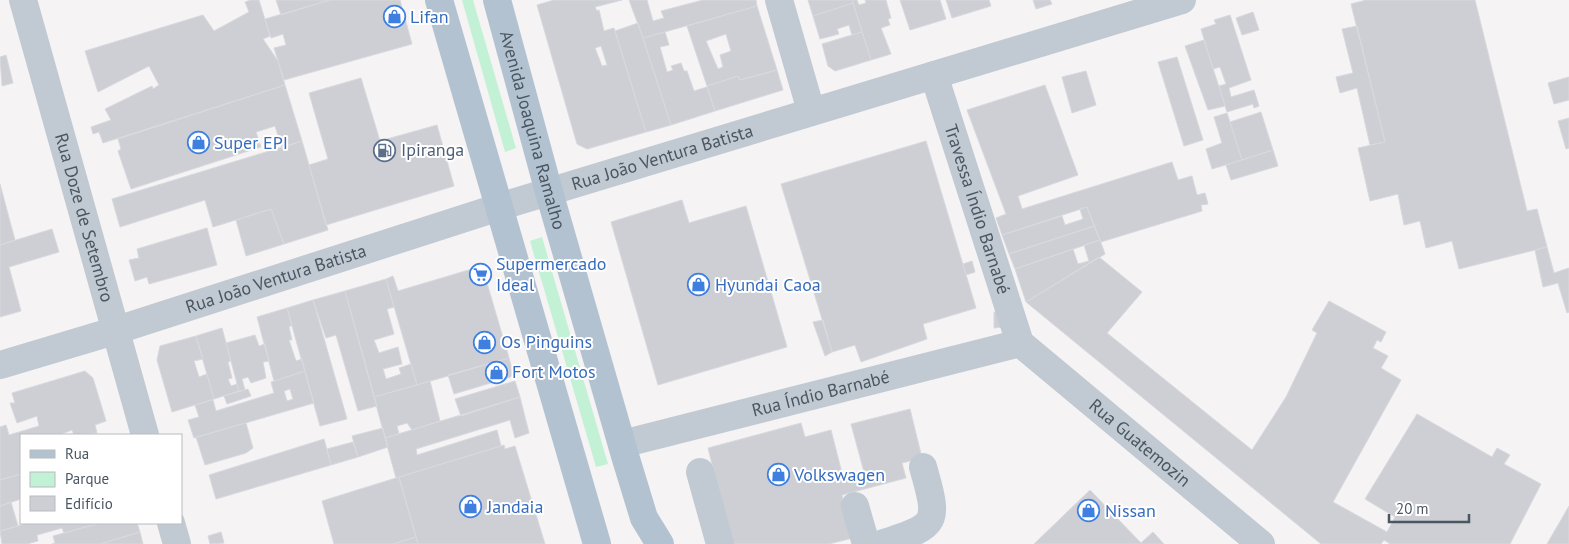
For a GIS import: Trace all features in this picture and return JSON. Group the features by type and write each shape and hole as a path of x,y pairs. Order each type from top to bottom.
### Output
{"main road":[{"path":"439,0 597,544"},
{"name":"Avenida Joaquina Ramalho","path":"497,0 549,192 644,518 660,544"}],"street":[{"name":"Rua Doze de Setembro","path":"23,0 114,331 145,434"},
{"path":"779,0 811,111"},
{"name":"Rua João Ventura Batista","path":"0,365 114,331 499,207 1182,0"},
{"name":"Travessa Índio Barnabé","path":"934,75 1020,343"},
{"name":"Rua Índio Barnabé","path":"622,444 1020,343"},
{"name":"Rua Guatemozin","path":"1020,343 1261,544"},
{"path":"881,544 918,532 929,524 934,513 933,501 923,467"},
{"path":"700,472 720,544"},
{"path":"855,506 866,544"},
{"path":"171,524 177,544"}],"green space":[{"path":"462,0 473,0 516,148 505,152"},
{"path":"542,237 608,464 596,467 530,241"}],"building":[{"path":"259,0 270,36 263,39 278,61 285,85 103,143 99,132 93,134 91,127 111,120 105,109 152,86 153,89 159,85 149,66 98,92 85,51 203,15 214,31 249,12 245,2"},
{"path":"276,0 330,0 281,15"},
{"path":"330,0 400,0 412,44 284,80 274,48 286,45 283,34 271,38 265,19"},
{"path":"554,0 622,0 595,7 597,11 599,10 604,31 614,28 646,132 587,149 577,144 537,5","holes":["601,46 607,65 602,66 595,48"]},
{"path":"629,0 647,0 653,21 664,18 661,11 703,0 756,0 757,6 643,38"},
{"path":"808,0 852,0 853,3 813,16"},
{"path":"852,0 857,0 859,5 866,3 865,0 886,0 891,18 888,19 890,25 881,28 891,54 871,60"},
{"path":"900,0 940,0 946,19 910,30"},
{"path":"946,0 989,0 991,6 952,18"},
{"path":"1033,0 1050,0 1052,4 1036,9"},
{"path":"1366,0 1475,0 1527,211 1537,209 1547,247 1459,269 1452,241 1426,248 1420,221 1404,225 1398,194 1370,201 1358,148 1385,142 1351,4"},
{"path":"853,3 862,32 852,35 849,25 837,29 839,34 820,39 813,16"},
{"path":"757,6 777,70 740,80 738,76 707,86 687,26","holes":["726,34 731,51 720,55 723,67 718,69 706,41"]},
{"path":"1253,12 1259,30 1242,35 1236,18"},
{"path":"1230,15 1251,80 1229,88 1231,97 1254,90 1259,106 1254,108 1253,104 1227,112 1219,86 1226,84 1220,67 1213,69 1201,29 1216,24 1214,20"},
{"path":"638,23 671,125 646,132 615,31"},
{"path":"1357,26 1385,142 1370,145 1357,88 1340,93 1336,77 1353,73 1342,29"},
{"path":"665,32 669,45 660,47 667,72 673,70 671,66 681,63 684,71 687,71 694,91 707,87 715,111 671,125 643,38"},
{"path":"862,32 871,60 835,71 828,66 822,44"},
{"path":"1204,40 1225,106 1208,110 1185,46"},
{"path":"6,55 13,83 2,86 0,57"},
{"path":"1177,57 1203,140 1184,146 1158,62"},
{"path":"777,70 783,90 715,111 707,86 738,76 740,80"},
{"path":"1086,71 1096,105 1072,113 1062,77"},
{"path":"1569,77 1569,100 1554,104 1548,83"},
{"name":"Ipiranga","path":"361,78 380,141 437,125 454,186 326,225 309,165 328,159 309,93"},
{"path":"285,85 302,141 282,148 275,126 256,132 261,147 131,189 118,151 121,149 118,139"},
{"path":"1045,85 1078,175 1018,196 1022,209 1172,162 1178,180 1192,176 1197,195 1205,193 1208,204 1201,205 1202,211 1101,242 1087,207 1002,235 996,218 1006,214 967,110"},
{"path":"1261,112 1273,150 1242,160 1230,122"},
{"path":"1227,113 1242,160 1212,169 1206,149 1222,143 1214,117"},
{"path":"1569,118 1569,148 1566,149 1558,121"},
{"path":"302,141 328,230 284,244 271,209 213,227 205,200 120,227 112,199"},
{"path":"926,141 976,308 923,324 927,339 861,362 855,345 832,352 781,184"},
{"path":"1273,150 1278,166 1231,180 1226,165"},
{"path":"0,184 15,240 0,245"},
{"name":"Hyundai Caoa","path":"682,200 689,223 746,206 787,347 658,385 611,222"},
{"path":"1087,207 1094,226 1009,254 1002,235 1062,216 1065,225 1083,219 1080,209"},
{"path":"271,209 284,244 246,256 236,220"},
{"path":"1094,226 1100,240 1015,269 1009,254"},
{"path":"207,228 217,265 149,284 147,277 135,281 129,260 139,258 137,249"},
{"path":"52,229 59,252 9,267 21,311 0,317 0,245"},
{"path":"1100,240 1105,254 1026,302 1015,269 1073,249 1078,264 1089,261 1084,245"},
{"path":"1547,247 1554,273 1569,268 1569,312 1567,313 1558,283 1543,287 1535,250"},
{"path":"1099,257 1142,292 1107,333 1252,450 1286,397 1317,333 1312,330 1329,301 1386,332 1381,342 1377,340 1373,348 1388,356 1381,368 1401,380 1333,502 1387,532 1395,517 1365,499 1417,414 1492,457 1497,448 1510,455 1504,464 1541,484 1510,544 1390,544 1384,540 1381,544 1321,544 1026,302"},
{"path":"972,261 975,272 966,275 963,264"},
{"path":"482,266 509,358 417,385 386,279 393,276 398,291"},
{"path":"386,279 394,307 387,309 394,334 374,340 379,353 398,347 402,364 383,369 386,379 401,374 399,368 411,364 417,385 374,397 345,291"},
{"path":"345,291 377,406 358,411 336,335 326,338 313,300"},
{"path":"313,300 347,419 320,426 287,308"},
{"path":"287,308 292,325 289,327 292,340 289,340 296,361 302,359 305,371 274,381 257,317"},
{"path":"994,312 1003,312 1003,327 994,328"},
{"path":"823,320 832,352 825,356 813,322"},
{"path":"222,328 231,361 228,362 232,378 228,379 231,386 237,384 239,391 214,399 196,336"},
{"path":"255,335 259,346 265,344 269,361 263,362 266,378 251,383 248,377 242,379 245,390 239,391 226,343"},
{"path":"196,336 203,359 194,361 199,377 207,374 214,399 172,412 157,360 160,346"},
{"path":"509,358 514,376 454,394 448,375"},
{"path":"85,371 93,378 106,421 95,425 97,433 74,434 72,430 62,434 20,434 20,474 0,480 0,427 6,425 9,435 39,426 37,416 17,423 10,403 15,403 12,393"},
{"path":"305,371 314,403 194,438 188,420 199,417 195,405 213,400 216,411 274,393 271,382","holes":["290,389 293,399 287,401 284,391"]},
{"path":"430,381 440,421 412,430 407,423 397,426 399,434 385,438 374,397"},
{"path":"515,381 520,397 461,416 455,399"},
{"path":"248,389 251,396 227,404 224,396"},
{"path":"520,397 529,433 515,438 510,420 416,449 417,455 497,430 501,446 396,478 385,438"},
{"name":"Volkswagen","path":"910,409 922,458 902,463 906,478 842,495 853,538 829,544 732,544 708,448 801,423 805,437 831,430 843,477 864,472 851,424"},
{"path":"246,423 253,448 246,453 205,465 196,437"},
{"path":"383,428 388,447 358,457 352,436"},
{"path":"324,439 331,465 216,499 209,475"},
{"path":"353,442 358,457 331,465 327,449"},
{"name":"Jandaia","path":"504,445 505,449 515,446 545,544 418,544 399,477"},
{"path":"20,474 20,499 0,506 0,480"},
{"path":"399,477 416,537 393,544 334,544 322,501"},
{"name":"Nissan","path":"1090,490 1141,543 1153,532 1164,544 1034,544"},
{"path":"11,502 18,526 0,531 0,506"},
{"path":"1569,506 1569,544 1547,544"},
{"path":"24,524 96,524 64,533 62,528 37,535 38,541 27,544 2,544 0,531"},
{"path":"96,524 137,524 140,532 100,544 52,544 55,543 53,536"},
{"path":"140,532 143,544 100,544"},
{"path":"221,532 224,543 210,544 208,536"},
{"path":"416,537 418,544 393,544"}],"place":[{"name":"Lifan","path":"394,17"},
{"name":"Super EPI","path":"198,143"},
{"name":"Ipiranga","path":"385,150"},
{"name":"Supermercado Ideal","path":"480,274"},
{"name":"Hyundai Caoa","path":"699,285"},
{"name":"Os Pinguins","path":"485,342"},
{"name":"Fort Motos","path":"496,372"},
{"name":"Volkswagen","path":"778,475"},
{"name":"Jandaia","path":"471,507"},
{"name":"Nissan","path":"1089,511"}]}
